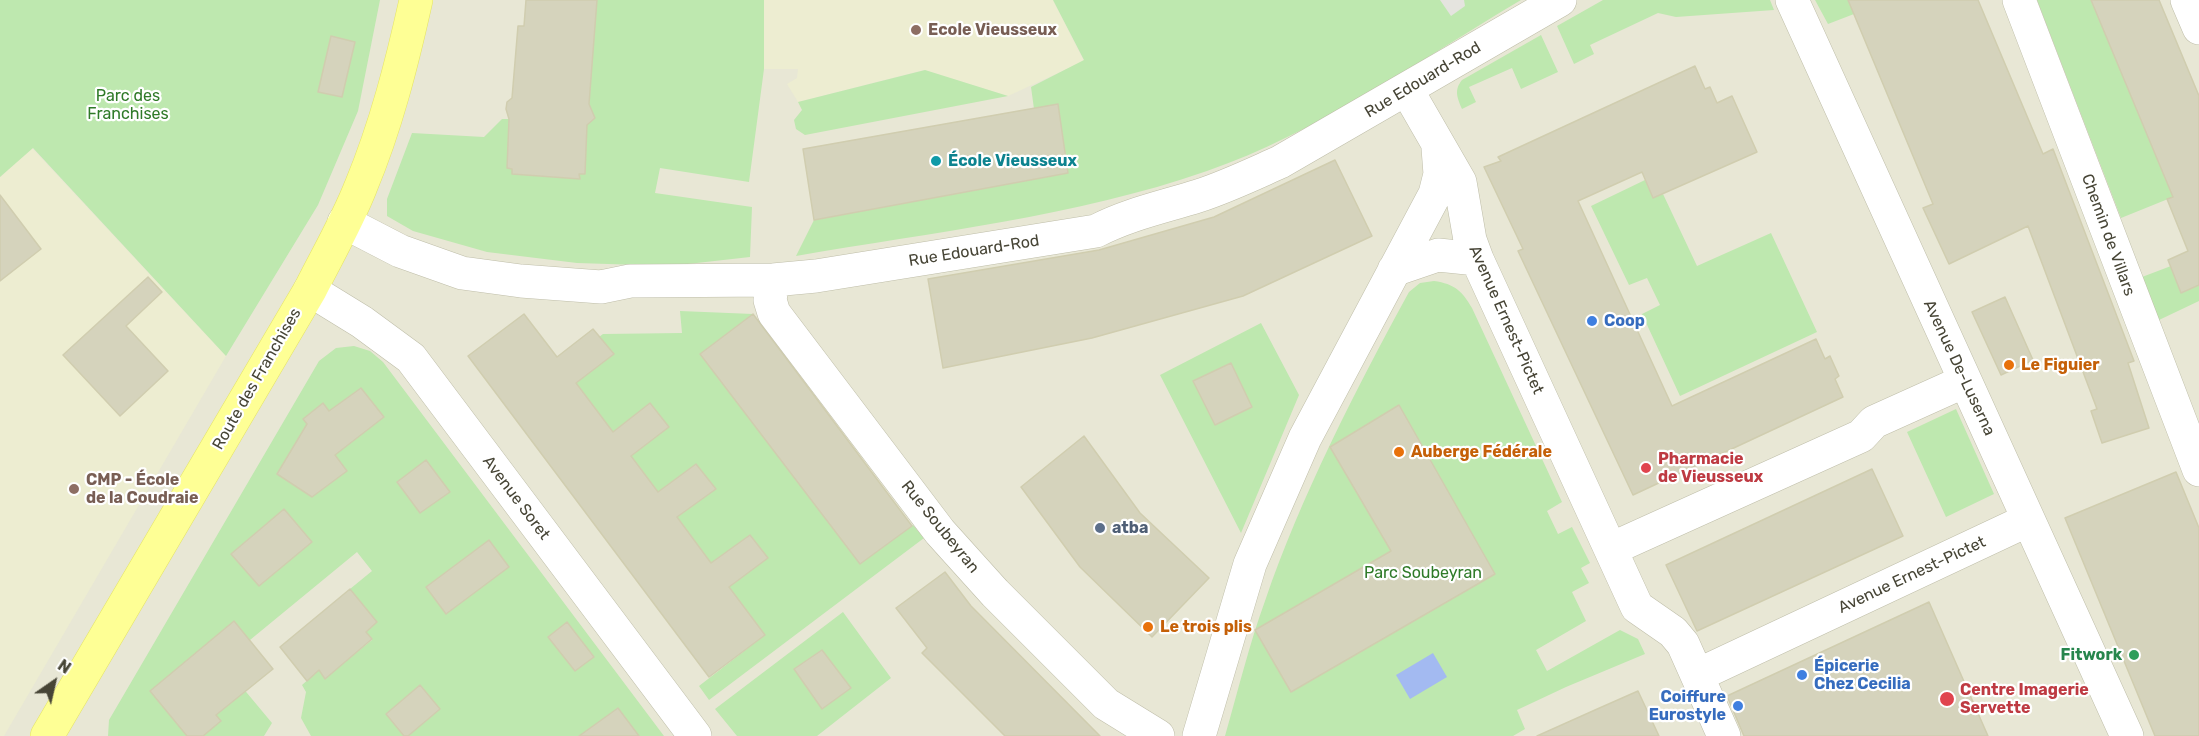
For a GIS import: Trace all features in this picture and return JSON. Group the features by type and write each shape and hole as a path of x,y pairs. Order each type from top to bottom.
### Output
{"main road":[{"name":"Route des Franchises","path":"56,732 309,290 344,222 361,187 390,107 416,0"}],"street":[{"name":"Rue Edouard-Rod","path":"344,222 400,251 462,273 521,281 601,287 630,281 773,280 1096,231 1126,216 1199,195 1241,180 1280,162 1560,0"},
{"name":"Avenue De-Luserna","path":"1792,0 2127,736"},
{"name":"Chemin de Villars","path":"2019,0 2199,470"},
{"path":"2187,0 2199,28"},
{"name":"Avenue Ernest-Pictet","path":"1407,90 1438,148 1451,164 1460,182 1470,240 1477,259 1638,607 1673,632 1683,644 1724,736"},
{"path":"1199,736 1250,564 1305,438 1435,195 1440,174 1438,148"},
{"path":"1394,270 1438,255 1477,259"},
{"name":"Rue Soubeyran","path":"773,280 770,300 774,313 940,532 1011,610 1106,704 1158,736"},
{"name":"Avenue Soret","path":"309,290 362,322 411,358 695,736"},
{"path":"1611,549 1861,436 1874,422 1965,381"},
{"name":"Avenue Ernest-Pictet","path":"1698,675 2028,520"}],"shaded area":[{"path":"0,0 2199,0 2199,736 0,736"},
{"name":"Ecole Vieusseux","path":"764,0 1053,0 1084,61 1008,96 924,70 798,102 787,84 797,78 798,69 764,69"},
{"path":"1440,0 1464,0 1465,6 1451,16"},
{"name":"CMP - École de la Coudraie","path":"32,148 226,356 4,736 0,736 0,177"}],"green space":[{"name":"Parc des Franchises","path":"0,0 380,0 358,111 318,205 226,356 33,148 0,177"},
{"path":"596,0 764,0 764,69 749,182 660,168 655,193 752,207 750,257 670,266 577,263 487,252 413,231 387,216 387,199 412,133 484,137 502,119 509,119 507,168 512,169 512,174 579,179 579,174 585,174 587,125 594,116 589,104"},
{"path":"1053,0 1521,0 1328,116 1288,137 1207,171 1157,187 1055,212 796,256 814,220 1068,173 1058,105 1034,109 1031,87 1084,60"},
{"path":"1603,0 1770,0 1774,10 1676,17 1658,13 1590,45 1594,54 1574,64 1557,26"},
{"path":"1815,0 1848,0 1854,14 1828,24"},
{"path":"2037,0 2091,0 2173,197 2121,218"},
{"path":"1541,35 1558,72 1521,89 1512,68 1469,87 1476,102 1462,109 1457,94 1462,80"},
{"path":"925,70 1008,96 805,135 796,129 794,120 802,110 798,102"},
{"path":"1645,180 1653,198 1663,194 1697,266 1771,233 1817,332 1680,396 1642,314 1660,305 1647,278 1629,285 1591,206"},
{"path":"2171,266 2199,285 2199,301 2159,320 2142,277"},
{"name":"Parc Soubeyran","path":"1434,281 1457,289 1472,308 1562,502 1547,511 1558,534 1572,527 1590,563 1581,568 1589,583 1572,592 1586,621 1536,650 1547,671 1620,630 1638,639 1645,654 1517,710 1525,729 1513,736 1225,736 1259,618 1279,562 1312,483 1369,366 1409,292 1420,283"},
{"path":"680,311 753,314 701,354 860,564 913,525 924,538 709,700 699,686 765,635 562,365 603,334 682,333"},
{"path":"1261,323 1299,395 1241,533 1160,375"},
{"path":"354,346 370,351 383,362 664,736 311,736 301,718 306,692 302,685 319,670 325,678 372,640 366,632 377,622 350,589 372,571 357,552 222,663 272,723 264,736 108,736 109,720 319,361 336,348"},
{"path":"1956,409 1994,494 1946,517 1907,432"},
{"path":"843,612 891,678 817,736 737,736 715,709"}],"water":[{"path":"1433,653 1447,677 1410,699 1396,675"}],"building":[{"path":"526,0 597,0 589,104 595,118 587,125 585,174 579,174 580,179 512,174 512,169 507,168 509,119 506,109 507,102 512,98 518,26 524,26"},
{"path":"1848,0 1978,0 2043,154 2053,149 2134,361 2128,363 2149,428 2102,443 2091,411 2097,409 2028,226 1949,264 1923,208 1933,204"},
{"path":"2091,0 2159,0 2199,96 2199,285 2181,293 2168,260 2188,251 2167,199 2173,197"},
{"path":"331,36 355,42 342,97 318,92"},
{"path":"1695,66 1705,89 1710,87 1717,103 1732,96 1757,152 1653,198 1642,172 1578,201 1672,406 1816,339 1825,359 1830,356 1839,376 1835,379 1843,397 1633,495 1518,251 1523,249 1484,167 1501,161 1498,157"},
{"name":"École Vieusseux","path":"1058,104 1068,173 814,220 803,149"},
{"path":"1335,160 1372,236 1243,296 1092,338 943,368 928,279 1099,250 1214,217"},
{"path":"0,195 41,249 0,281"},
{"path":"148,277 162,292 126,326 168,371 120,416 63,355"},
{"path":"2005,297 2033,360 2001,375 1972,312"},
{"path":"524,314 557,357 593,329 614,354 576,383 613,432 650,403 669,427 631,456 658,492 696,464 716,489 677,517 711,563 750,535 768,558 729,587 765,635 709,677 468,356"},
{"path":"753,314 912,526 860,564 700,354"},
{"path":"1231,363 1252,407 1215,425 1193,381"},
{"path":"361,388 384,417 335,455 347,471 312,497 277,474 307,424 303,419 323,403 329,411"},
{"path":"1399,405 1495,574 1291,692 1255,630 1391,551 1330,447"},
{"path":"1084,436 1140,513 1209,578 1152,637 1080,567 1021,487"},
{"path":"426,460 450,492 420,513 397,482"},
{"path":"1872,469 1903,536 1697,631 1666,565"},
{"path":"2176,472 2199,528 2199,736 2155,736 2065,518"},
{"path":"284,509 312,542 259,586 231,554"},
{"path":"489,540 509,567 446,614 426,587"},
{"path":"945,572 971,606 1100,736 1005,736 922,653 927,648 896,608"},
{"path":"350,589 377,622 366,632 372,639 325,679 319,670 307,681 280,647"},
{"path":"1929,602 1988,736 1744,736 1727,696"},
{"path":"234,621 273,669 216,715 221,721 203,736 187,736 150,691"},
{"path":"567,622 594,657 575,671 548,637"},
{"path":"822,650 851,688 822,709 794,669"},
{"path":"420,685 440,709 408,736 404,736 386,714"},
{"path":"1638,691 1659,736 1537,736 1595,710"},
{"path":"618,708 639,736 579,736"}],"place":[{"name":"Ecole Vieusseux","path":"916,30"},
{"name":"École Vieusseux","path":"936,161"},
{"name":"Coop","path":"1592,321"},
{"name":"Le Figuier","path":"2009,365"},
{"name":"Auberge Fédérale","path":"1399,452"},
{"name":"Pharmacie de Vieusseux","path":"1646,468"},
{"name":"CMP - École de la Coudraie","path":"74,489"},
{"name":"atba","path":"1100,528"},
{"name":"Le trois plis","path":"1148,627"},
{"name":"Fitwork","path":"2134,655"},
{"name":"Épicerie Chez Cecilia","path":"1802,675"},
{"name":"Centre Imagerie Servette","path":"1947,699"},
{"name":"Coiffure Eurostyle","path":"1738,706"}]}
